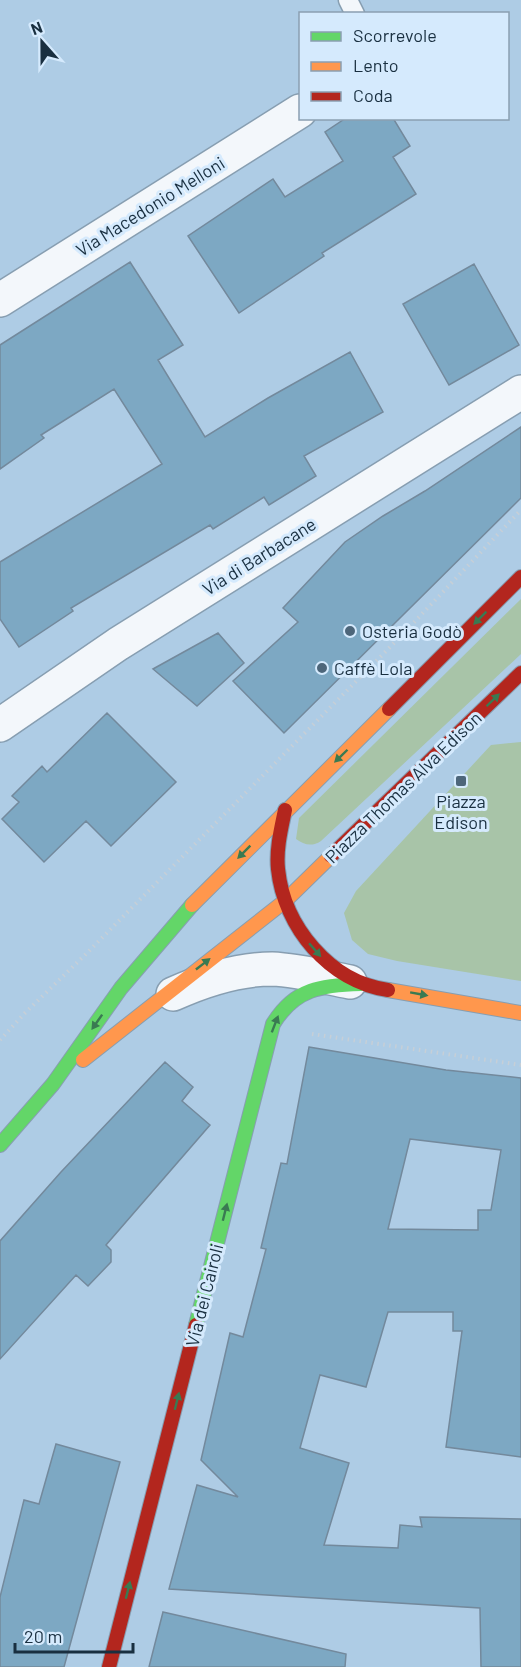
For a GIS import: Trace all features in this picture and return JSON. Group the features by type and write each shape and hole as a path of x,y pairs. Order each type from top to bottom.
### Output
{"main road":[{"path":"0,1145 53,1084 131,975 184,913 521,577"},
{"name":"Piazza Thomas Alva Edison","path":"53,1084 285,901 521,673"},
{"path":"285,810 279,840 278,872 285,901 296,923 318,954 332,966 361,984 521,1013"},
{"name":"Via dei Cairoli","path":"108,1667 273,1024 288,1002 300,995 329,985 361,984"}],"street":[{"name":"Via Macedonio Melloni","path":"0,300 299,112"},
{"name":"Via di Barbacane","path":"0,725 118,644 521,392"},
{"path":"157,1001 214,978 236,972 257,970 288,971 361,984"}],"path":[{"path":"0,1040 401,636 521,510"},
{"path":"311,1034 521,1065"}],"green space":[{"path":"521,599 521,654 321,841 308,844 296,839 299,818"},
{"path":"521,742 521,981 397,961 368,954 352,940 344,913 356,891 491,745"}],"building":[{"path":"343,120 394,120 410,146 393,157 416,194 322,253 324,256 239,313 188,236 273,179 285,197 343,161 325,132"},
{"path":"130,262 183,345 158,360 205,437 350,352 383,412 304,456 316,476 269,505 264,497 213,529 210,525 71,608 73,611 19,647 0,619 0,562 162,464 114,389 41,435 44,438 0,469 0,345"},
{"path":"474,264 519,345 449,385 403,304"},
{"path":"521,427 521,498 284,733 233,681 298,622 283,608 345,542"},
{"path":"218,633 244,663 197,706 153,669"},
{"path":"107,713 176,782 111,846 86,821 44,862 2,819 19,802 12,796 42,766 47,772"},
{"path":"309,1047 446,1070 521,1078 521,1457 446,1447 462,1331 453,1331 453,1312 388,1312 366,1387 320,1375 300,1448 349,1463 324,1545 398,1548 400,1525 422,1527 420,1517 521,1519 521,1667 481,1667 480,1608 169,1589 197,1485 238,1497 201,1460 230,1333 243,1337 266,1249 261,1248 281,1163 287,1164","holes":["410,1139 501,1150 491,1210 478,1210 478,1230 388,1229"]},
{"path":"165,1062 193,1087 182,1101 210,1125 106,1245 111,1250 111,1262 88,1286 76,1275 0,1359 0,1241 61,1172"},
{"path":"56,1444 120,1462 64,1667 0,1667 0,1597 24,1500 39,1504"},
{"path":"163,1612 346,1654 345,1667 149,1667"}],"traffic: fast":[{"path":"0,1145 53,1084 121,988 192,905"},
{"path":"196,1325 273,1024 281,1012 300,996 322,988 361,984"}],"traffic: slow":[{"path":"192,905 389,709"},
{"path":"83,1060 285,901 331,856"},
{"path":"388,990 521,1013"}],"traffic: jam":[{"path":"389,709 521,577"},
{"path":"331,856 521,673"},
{"path":"285,810 278,847 278,869 282,891 300,931 329,963 347,976 367,985 388,990"},
{"path":"109,1667 196,1325"}],"place":[{"name":"Osteria Godò","path":"350,631"},
{"name":"Caffè Lola","path":"322,668"},
{"name":"Piazza Edison","path":"461,781"}]}
